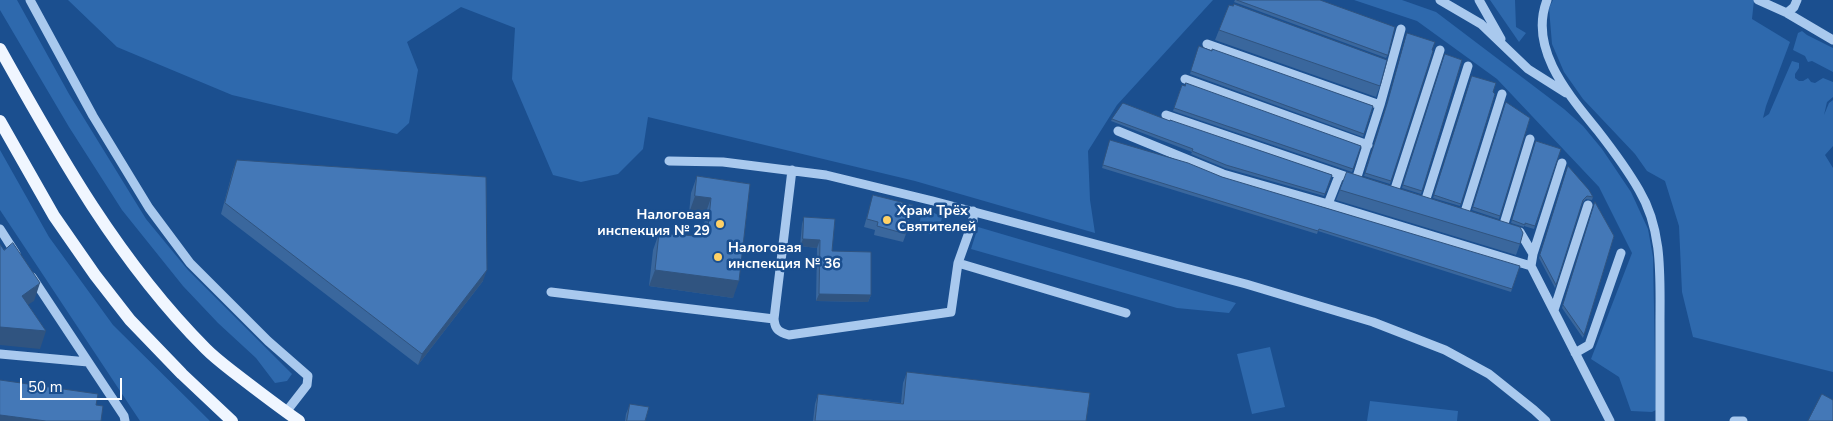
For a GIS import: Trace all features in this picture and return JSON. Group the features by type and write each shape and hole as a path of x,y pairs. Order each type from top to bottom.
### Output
{"main road":[{"path":"0,49 83,193 128,259 160,300 207,350 299,421"},
{"path":"0,121 54,216 130,320 229,419"}],"street":[{"path":"30,0 93,116 149,208 190,263 268,341 308,376 307,385 286,412"},
{"path":"1440,0 1481,24 1528,69 1568,94"},
{"path":"1479,0 1504,45"},
{"path":"1547,0 1542,13 1545,47 1553,68 1568,94 1618,158 1639,190 1651,213 1658,243 1660,271 1660,421"},
{"path":"1758,0 1787,13 1833,40"},
{"path":"1787,13 1794,7 1797,0"},
{"path":"1356,180 1380,105 1401,29"},
{"path":"1207,44 1380,105"},
{"path":"1384,189 1398,194 1440,50"},
{"path":"1381,63 1390,66"},
{"path":"1425,202 1468,66"},
{"path":"1185,79 1368,145"},
{"path":"1464,215 1502,94"},
{"path":"1166,115 1339,176 1366,183"},
{"path":"1118,131 1223,174 1531,266"},
{"path":"1530,138 1499,226 1520,232 1533,254"},
{"path":"669,160 723,162 826,174 1246,284 1373,322 1445,350 1489,374 1546,421"},
{"path":"1562,163 1533,254 1531,266 1610,421"},
{"path":"792,170 774,319 775,327 780,333 789,335 951,312 958,264 973,221 973,211"},
{"path":"1328,204 1339,176"},
{"path":"1554,310 1588,205"},
{"path":"0,229 22,262"},
{"path":"1575,353 1589,345 1621,253"},
{"path":"958,264 1126,313"},
{"path":"27,270 124,416 125,421"},
{"path":"551,292 774,319"},
{"path":"0,354 88,362"},
{"path":"1734,421 1743,421"}],"shaded area":[{"path":"0,0 17,0 69,94 146,219 188,270 292,374 287,381 275,383 256,358 218,323 183,286 122,210 69,127 0,10"},
{"path":"68,0 1213,0 1117,105 1088,151 1090,200 1095,233 915,181 648,117 643,149 618,174 581,182 553,175 512,79 515,28 461,7 407,42 418,70 409,123 397,134 232,95 117,47"},
{"path":"1354,0 1402,0 1436,12 1564,109 1583,126 1602,149 1631,192 1648,229 1653,257 1656,410 1652,412 1631,411 1619,377 1591,359 1632,253 1599,187 1497,79 1417,21"},
{"path":"1490,0 1515,0 1516,27 1526,33 1519,42"},
{"path":"1553,0 1754,0 1752,19 1790,42 1763,118 1769,114 1792,61 1799,63 1795,78 1799,81 1808,78 1811,82 1815,83 1823,78 1833,82 1833,97 1827,102 1824,115 1829,103 1833,100 1833,146 1825,155 1833,168 1833,372 1693,337 1682,292 1679,226 1665,181 1647,171 1635,154 1583,99 1564,72 1552,44 1549,8"},
{"path":"1802,31 1833,48 1833,72 1812,61 1808,62 1805,56 1793,50 1798,33"},
{"path":"0,150 49,237 113,325 210,421 140,421 0,210"},
{"path":"933,212 942,218 939,229 930,234 919,228 921,214"},
{"path":"978,227 1236,303 1229,313 1177,308 971,249"},
{"path":"1270,347 1285,407 1252,414 1237,354"},
{"path":"1370,401 1458,411 1457,421 1367,421"}],"building":[{"path":"1237,0 1320,0 1395,27 1388,55"},
{"path":"1234,4 1387,60 1380,86 1219,30 1229,5 1233,6"},
{"path":"1407,33 1435,42 1391,181 1365,173"},
{"path":"1199,46 1373,106 1364,134 1191,71"},
{"path":"1445,54 1462,60 1422,191 1403,185"},
{"path":"1472,76 1496,83 1493,92 1495,94 1461,204 1434,195"},
{"path":"1186,83 1361,146 1353,169 1174,108 1182,85 1185,86"},
{"path":"1506,102 1530,118 1500,216 1473,207"},
{"path":"1123,103 1170,121 1332,175 1325,194 1226,165 1192,151 1193,149 1112,119"},
{"path":"1110,140 1188,163 1222,177 1520,266 1512,289 1103,165"},
{"path":"1536,141 1561,149 1535,226 1525,223 1525,225 1512,220"},
{"path":"237,160 486,177 487,270 422,354 225,203"},
{"path":"1568,166 1593,197 1587,196 1583,200 1556,285 1540,255"},
{"path":"1347,172 1520,227 1523,233 1520,244 1340,190"},
{"path":"697,176 750,184 739,281 655,270 659,233 707,237 711,198 695,196"},
{"name":"Храм Трёх Святителей","path":"873,195 913,205 906,234 877,226 878,222 867,219"},
{"path":"1595,202 1614,236 1584,335 1563,305"},
{"path":"804,217 835,219 832,251 871,252 871,295 819,294 820,240 803,239"},
{"path":"13,243 40,283 22,296 46,331 0,327 0,244 4,250"},
{"path":"907,372 1090,393 1086,421 815,421 818,394 903,404"},
{"path":"0,380 98,394 96,405 103,406 101,421 46,421 0,415"},
{"path":"1822,394 1833,400 1833,421 1808,421"},
{"path":"630,404 649,407 645,421 627,421"}],"place":[{"name":"Храм Трёх Святителей","path":"887,220"},
{"name":"Налоговая инспекция № 29","path":"720,224"},
{"name":"Налоговая инспекция № 36","path":"718,257"}]}
